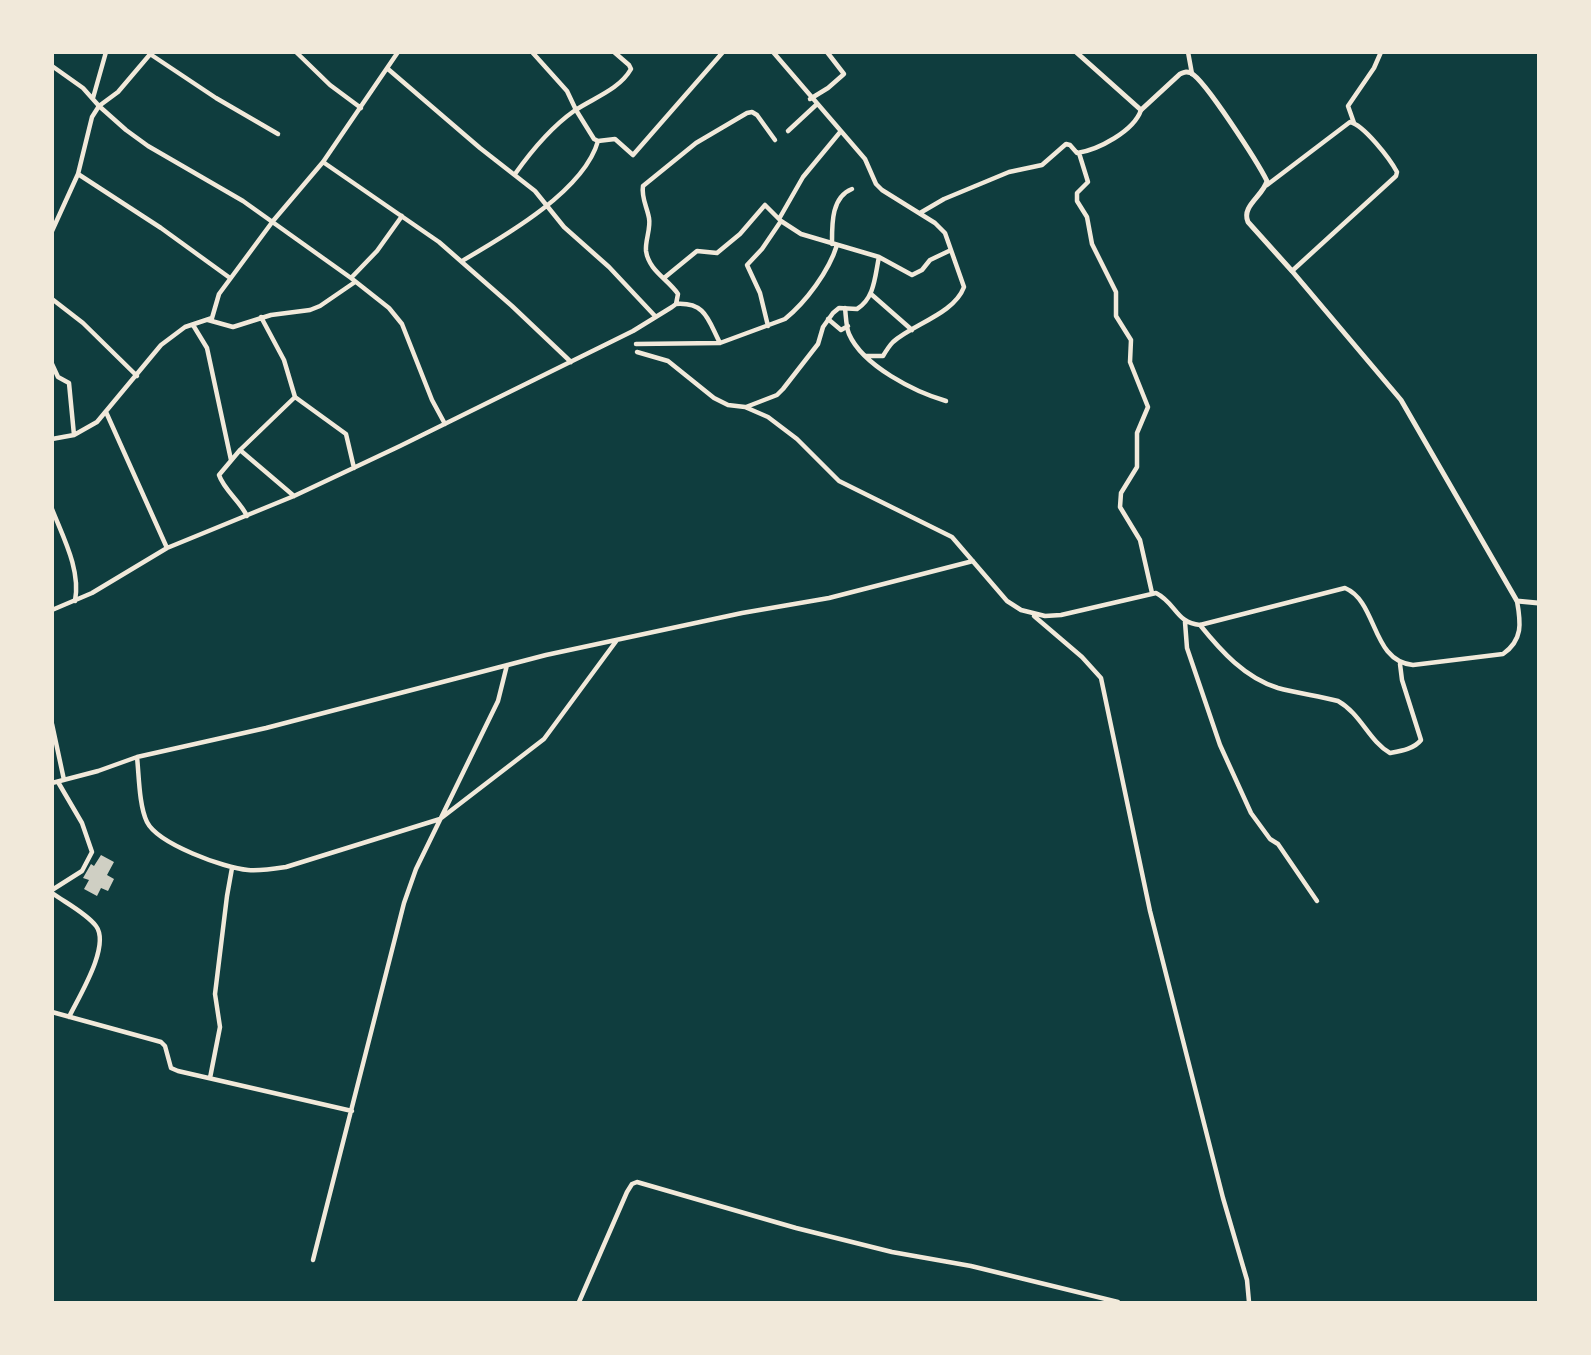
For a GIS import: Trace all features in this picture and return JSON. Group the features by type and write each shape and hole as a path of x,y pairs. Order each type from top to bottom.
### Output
{"street":[{"path":"93,99 106,52"},
{"path":"296,52 330,85 361,108"},
{"path":"52,439 74,435 86,429 106,412 161,345 175,333 215,314 217,297 230,278 273,221 323,162 398,52"},
{"path":"532,52 567,91 593,137 598,141 615,139 629,154 635,154 723,52"},
{"path":"515,174 542,139 576,110 609,90 628,74 631,69 629,65 614,52"},
{"path":"773,52 810,99 865,159 882,190 919,213 945,233 950,242 964,289 939,314 894,341 883,356 866,356"},
{"path":"810,99 844,74 827,52"},
{"path":"1076,52 1141,110"},
{"path":"1188,52 1192,74 1235,130 1267,180 1267,185"},
{"path":"1292,271 1396,176 1396,169 1368,135 1354,123 1348,106 1374,68 1381,52"},
{"path":"52,231 78,174 92,117 99,106 118,92 151,53 216,98 278,134"},
{"path":"52,66 83,88 99,106 148,146 223,188 273,221 389,308 402,324 445,424"},
{"path":"388,69 480,148 515,174 548,206 564,227 609,267 655,316"},
{"path":"1079,153 1117,135 1136,121 1141,110 1180,74 1192,74"},
{"path":"788,131 816,105"},
{"path":"676,304 678,294 650,263 646,248 650,225 642,194 645,183 696,143 752,112 775,140"},
{"path":"1354,123 1347,123 1267,185 1247,210 1246,219 1401,400 1517,601 1520,630 1512,648 1503,654 1413,665 1400,664"},
{"path":"768,326 760,293 747,267 780,220 807,171 841,131"},
{"path":"462,261 548,206 582,170 595,151 598,141"},
{"path":"919,213 954,194 1009,172 1042,165 1066,144 1079,153 1088,182 1077,193 1077,201 1087,216 1092,244 1113,281 1116,316 1131,340 1130,362 1148,407 1136,438 1137,467 1120,498 1123,515 1139,540 1152,593"},
{"path":"323,162 462,261 571,362"},
{"path":"78,174 161,228 230,278"},
{"path":"636,344 720,343 785,319 794,312 826,269 834,244 832,220 843,193 852,190"},
{"path":"664,278 697,251 714,254 727,246 763,206 768,206 780,220 801,234 879,257 914,276 925,268 930,260 951,250"},
{"path":"207,320 233,327 261,317 320,306 353,280 402,216"},
{"path":"745,407 777,396 818,344 823,327 836,310 845,307 857,309 871,294 879,257"},
{"path":"871,294 912,330"},
{"path":"52,299 83,323 137,376"},
{"path":"52,610 75,601 167,548 293,496 445,424 633,331 676,304 690,303 701,309 720,343"},
{"path":"845,307 849,335 866,356 891,376 929,396 946,401"},
{"path":"261,317 284,360 295,397 346,434 354,468"},
{"path":"828,319 841,330 848,326"},
{"path":"193,325 206,348 231,460"},
{"path":"637,352 667,361 714,398 728,405 745,407 768,417 797,439 839,481 952,537 1007,601 1017,608 1045,616 1082,612 1152,593 1167,600 1185,622 1187,648 1220,745 1251,813 1270,839 1278,845 1317,901"},
{"path":"52,364 58,377 69,383 74,435"},
{"path":"247,516 239,501 218,477 240,450 295,397"},
{"path":"106,412 167,548"},
{"path":"240,450 293,496"},
{"path":"52,509 74,570 77,590 75,601"},
{"path":"58,782 136,757 508,665 742,612 830,598 974,561"},
{"path":"1185,622 1200,625 1345,587 1359,601 1387,650 1400,664 1402,680 1421,740 1403,750 1390,753 1379,745 1354,712 1346,706 1338,701 1278,688 1267,683 1232,661 1200,625"},
{"path":"1517,601 1538,603"},
{"path":"1030,613 1082,657 1101,678 1150,911 1223,1198 1247,1280 1249,1303"},
{"path":"136,757 144,816 153,831 189,851 232,868 265,870 286,867 440,819 544,739 618,640"},
{"path":"313,1261 404,903 416,869 498,701 508,665"},
{"path":"52,724 58,782 82,823 92,849 89,861 82,871 52,892 92,921 100,936 96,961 69,1017"},
{"path":"210,1078 220,1027 215,994 232,868"},
{"path":"52,1012 161,1042 174,1069 352,1111"},
{"path":"579,1303 627,1192 632,1184 637,1182 808,1231 892,1252 971,1266 1118,1303"}],"building":[{"path":"101,855 114,862 107,875 114,879 108,891 101,888 97,896 84,889 89,880 83,878 91,864 94,866"}]}
